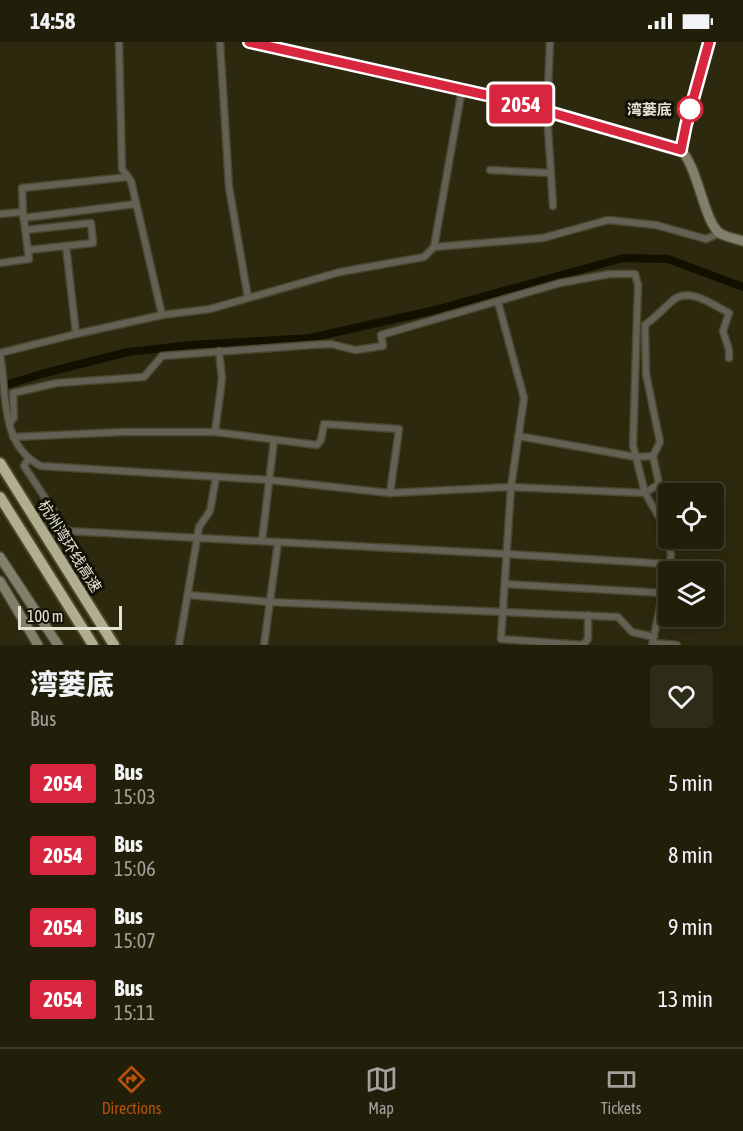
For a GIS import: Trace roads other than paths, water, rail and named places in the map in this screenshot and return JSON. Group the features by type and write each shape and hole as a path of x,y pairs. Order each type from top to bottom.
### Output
{"highway":[{"name":"杭州湾环线高速","path":"0,463 114,645"},
{"path":"0,497 93,645"}],"main road":[{"path":"249,42 462,89 681,150 689,159 712,223 720,234 743,241"},
{"path":"0,557 58,645"},
{"path":"0,581 38,645"}],"street":[{"path":"118,42 122,169 131,181 162,315"},
{"path":"220,42 229,187 248,298"},
{"path":"550,42 547,112 553,206"},
{"path":"681,150 709,42"},
{"path":"462,89 434,247 424,257 340,272 210,309 162,315 0,354 12,437 28,459 41,466 269,480 390,493 511,487 652,489 658,491"},
{"path":"489,170 551,173"},
{"path":"0,263 29,259 22,188 128,177"},
{"path":"0,214 23,215 136,204"},
{"path":"434,247 543,238 608,220 656,225 706,239 720,234"},
{"path":"25,230 91,223 93,243 28,250"},
{"path":"66,246 76,334"},
{"path":"9,423 14,418 13,393 57,383 144,376 162,356 331,344 355,350 383,346 381,335 560,283 610,274 635,274 638,285 633,445 644,457 666,529 671,555 670,561"},
{"path":"644,457 660,442 646,374 645,325 663,312 673,299 693,295 729,313 723,331 729,358"},
{"path":"498,302 524,398 511,487 501,639 583,645 588,639 588,615"},
{"path":"216,432 222,379 219,351"},
{"path":"12,437 122,432 216,432 317,445 321,440 324,424 399,429 390,493"},
{"path":"518,436 644,457"},
{"path":"262,541 274,440"},
{"path":"644,457 652,489"},
{"path":"28,459 24,466 67,531 658,563"},
{"path":"179,645 199,527 210,511 216,477"},
{"path":"264,645 278,542"},
{"path":"505,584 658,593"},
{"path":"188,595 270,602 618,617 632,632 653,642 677,645"},
{"path":"653,642 658,620"}],"waterway":[{"path":"0,387 128,352 191,345 310,338 435,310 623,258 668,259 743,287"}],"place":[{"name":"湾蒌底","path":"690,109"}]}
